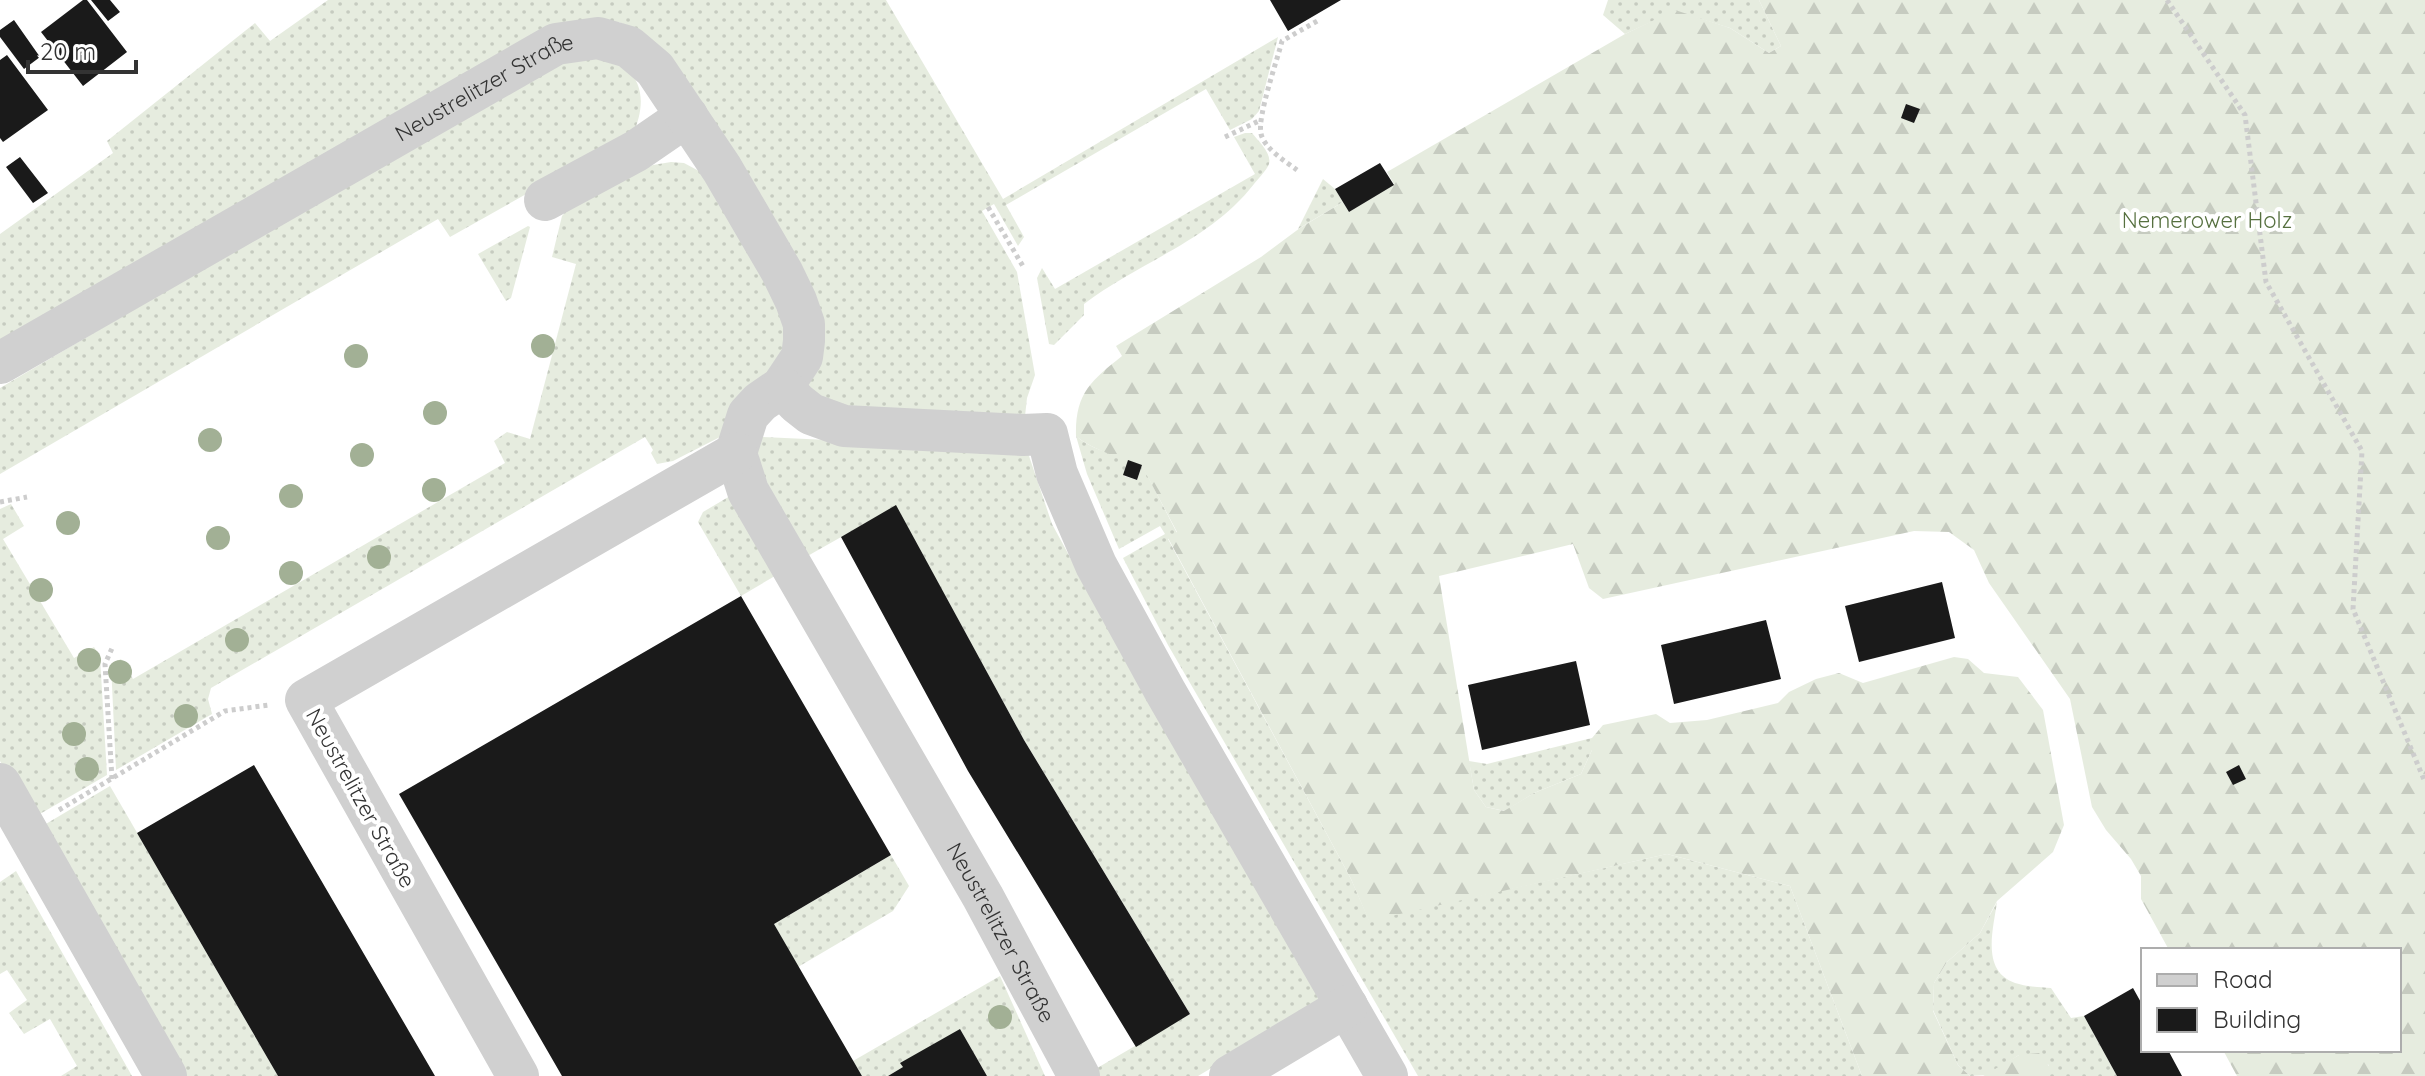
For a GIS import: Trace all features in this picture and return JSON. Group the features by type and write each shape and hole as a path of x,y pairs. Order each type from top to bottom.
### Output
{"lane":[{"name":"Neustrelitzer Straße","path":"0,363 556,44 598,38 629,47 655,69 722,169 782,272 804,324 802,357 782,387 760,402 748,415 736,453 748,491 983,897 1079,1076"},
{"path":"545,200 636,151 687,116"},
{"path":"782,387 811,414 844,426 1035,434 1057,474 1096,565 1165,691 1387,1076"},
{"name":"Neustrelitzer Straße","path":"518,1076 306,700 736,453"},
{"path":"17,807 166,1076"},
{"path":"1230,1076 1347,1006"}],"path":[{"path":"2167,0 2245,115 2266,282 2362,451 2353,609 2425,782"},
{"path":"1297,170 1276,154 1261,136 1261,120 1282,41 1319,20"},
{"path":"1225,137 1261,120"},
{"path":"988,207 1024,268"},
{"path":"0,502 27,497"},
{"path":"112,779 105,664 113,646"},
{"path":"17,807 112,779 225,711 306,700"}],"green space":[{"path":"328,0 886,0 1003,199 1278,37 1259,111 1252,119 1230,130 1206,89 1006,205 1024,237 1018,246 994,204 982,211 1017,272 1035,375 1025,416 846,408 812,393 808,384 818,362 644,34 619,22 593,22 0,354 0,234 113,153 107,141 255,23 270,41"},
{"path":"1608,0 1759,0 1781,46 1769,53 1730,28 1675,11 1625,34 1603,15"},
{"name":"Nemerower Holz","path":"1759,0 2425,0 2425,1076 2237,1076 2224,1052 2401,1052 2401,948 2168,948 2141,899 2141,876 2092,807 2070,699 1989,583 1974,550 1949,532 1914,531 1603,599 1589,588 1573,544 1439,576 1474,790 1486,807 1504,811 1534,793 1581,774 1592,750 1592,738 1603,725 1656,714 1670,723 1707,720 1778,703 1789,692 1816,679 1839,673 1863,683 1954,657 1968,659 1984,673 2018,677 2043,710 2064,825 2053,852 1997,901 1980,933 1947,962 1934,983 1933,1011 1958,1065 1970,1076 1862,1076 1790,886 1667,854 1369,921 1351,879 1168,538 1177,532 1142,466 1099,450 1076,436 1082,398 1094,381 1122,356 1116,346 1261,257 1343,202 1349,212 1394,184 1387,172 1625,34 1675,10 1730,28 1769,53 1781,46"},
{"path":"590,53 622,65 637,83 641,99 633,134 450,237 438,219 0,474 0,388 562,58"},
{"path":"1252,133 1264,147 1269,164 1236,204 1195,236 1084,304 1084,315 1054,345 1049,344 1037,278 1042,268 1055,289 1255,174 1234,137"},
{"path":"684,163 699,171 786,306 787,349 722,436 673,461 657,464 645,437 211,688 208,699 212,714 116,770 111,664 121,659 133,679 505,463 494,441 507,432 530,439 576,264 552,257 562,216 572,204 653,165"},
{"path":"1323,179 1335,189 1343,202 1298,229"},
{"path":"528,226 511,298 506,301 478,254"},
{"path":"1076,436 1094,447 1128,460 1124,476 1137,480 1142,465 1177,533 1168,539 1351,879 1369,920 1667,854 1790,886 1862,1076 1418,1076 1168,645 1123,558 1165,534 1160,526 1119,549 1087,474"},
{"path":"763,437 1022,449 1028,453 1052,524 1090,594 1326,1000 1198,1076 1095,1076 1092,1071 1190,1014 1024,740 896,506 804,558 761,470 756,442"},
{"path":"730,496 780,573 741,596 698,522 703,512"},
{"path":"11,504 24,526 3,539 74,658 94,647 100,657 107,775 33,818 0,761 0,509"},
{"path":"1592,738 1592,750 1581,774 1534,793 1505,811 1486,807 1474,790 1469,761 1487,764"},
{"path":"110,786 278,1076 183,1076 39,828"},
{"path":"891,855 909,886 893,911 798,967 774,924"},
{"path":"16,871 132,1076 61,1076 77,1066 50,1019 24,1034 9,1013 27,1000 7,970 0,974 0,882"},
{"path":"1997,902 1992,950 1999,971 2019,984 2051,988 2071,1018 2084,1016 2117,1076 2049,1076 2049,1065 2019,1055 1988,1075 1970,1076 1958,1065 1933,1010 1934,983 1947,962 1980,933"},
{"path":"1000,976 1045,1076 987,1076 960,1030 901,1063 903,1067 888,1076 862,1076 853,1061"},
{"path":"2039,1053 2049,1066 2049,1076 1983,1076 2019,1055"}],"building":[{"path":"87,0 127,52 83,86 41,32"},
{"path":"91,0 110,0 120,12 108,21"},
{"path":"1270,0 1341,0 1288,31"},
{"path":"14,20 40,57 24,69 0,37 0,30"},
{"path":"7,55 48,110 3,142 0,138 0,60"},
{"path":"1906,104 1920,109 1914,123 1901,118"},
{"path":"20,157 48,193 33,203 6,167"},
{"path":"1380,163 1394,185 1349,212 1335,189"},
{"path":"1128,460 1142,465 1137,480 1123,475"},
{"path":"896,505 1024,740 1190,1014 1136,1047 968,771 841,537"},
{"path":"1942,582 1955,638 1859,662 1845,606"},
{"path":"741,596 891,855 774,924 862,1076 562,1076 399,794"},
{"path":"1766,620 1781,679 1674,704 1661,645"},
{"path":"1576,661 1590,725 1482,750 1468,685"},
{"path":"254,765 435,1076 278,1076 137,833"},
{"path":"2239,765 2246,779 2233,785 2226,772"},
{"path":"2133,988 2141,1002 2141,1052 2169,1052 2182,1076 2117,1076 2084,1016"},
{"path":"960,1029 987,1076 888,1076 903,1067 900,1063"}]}
